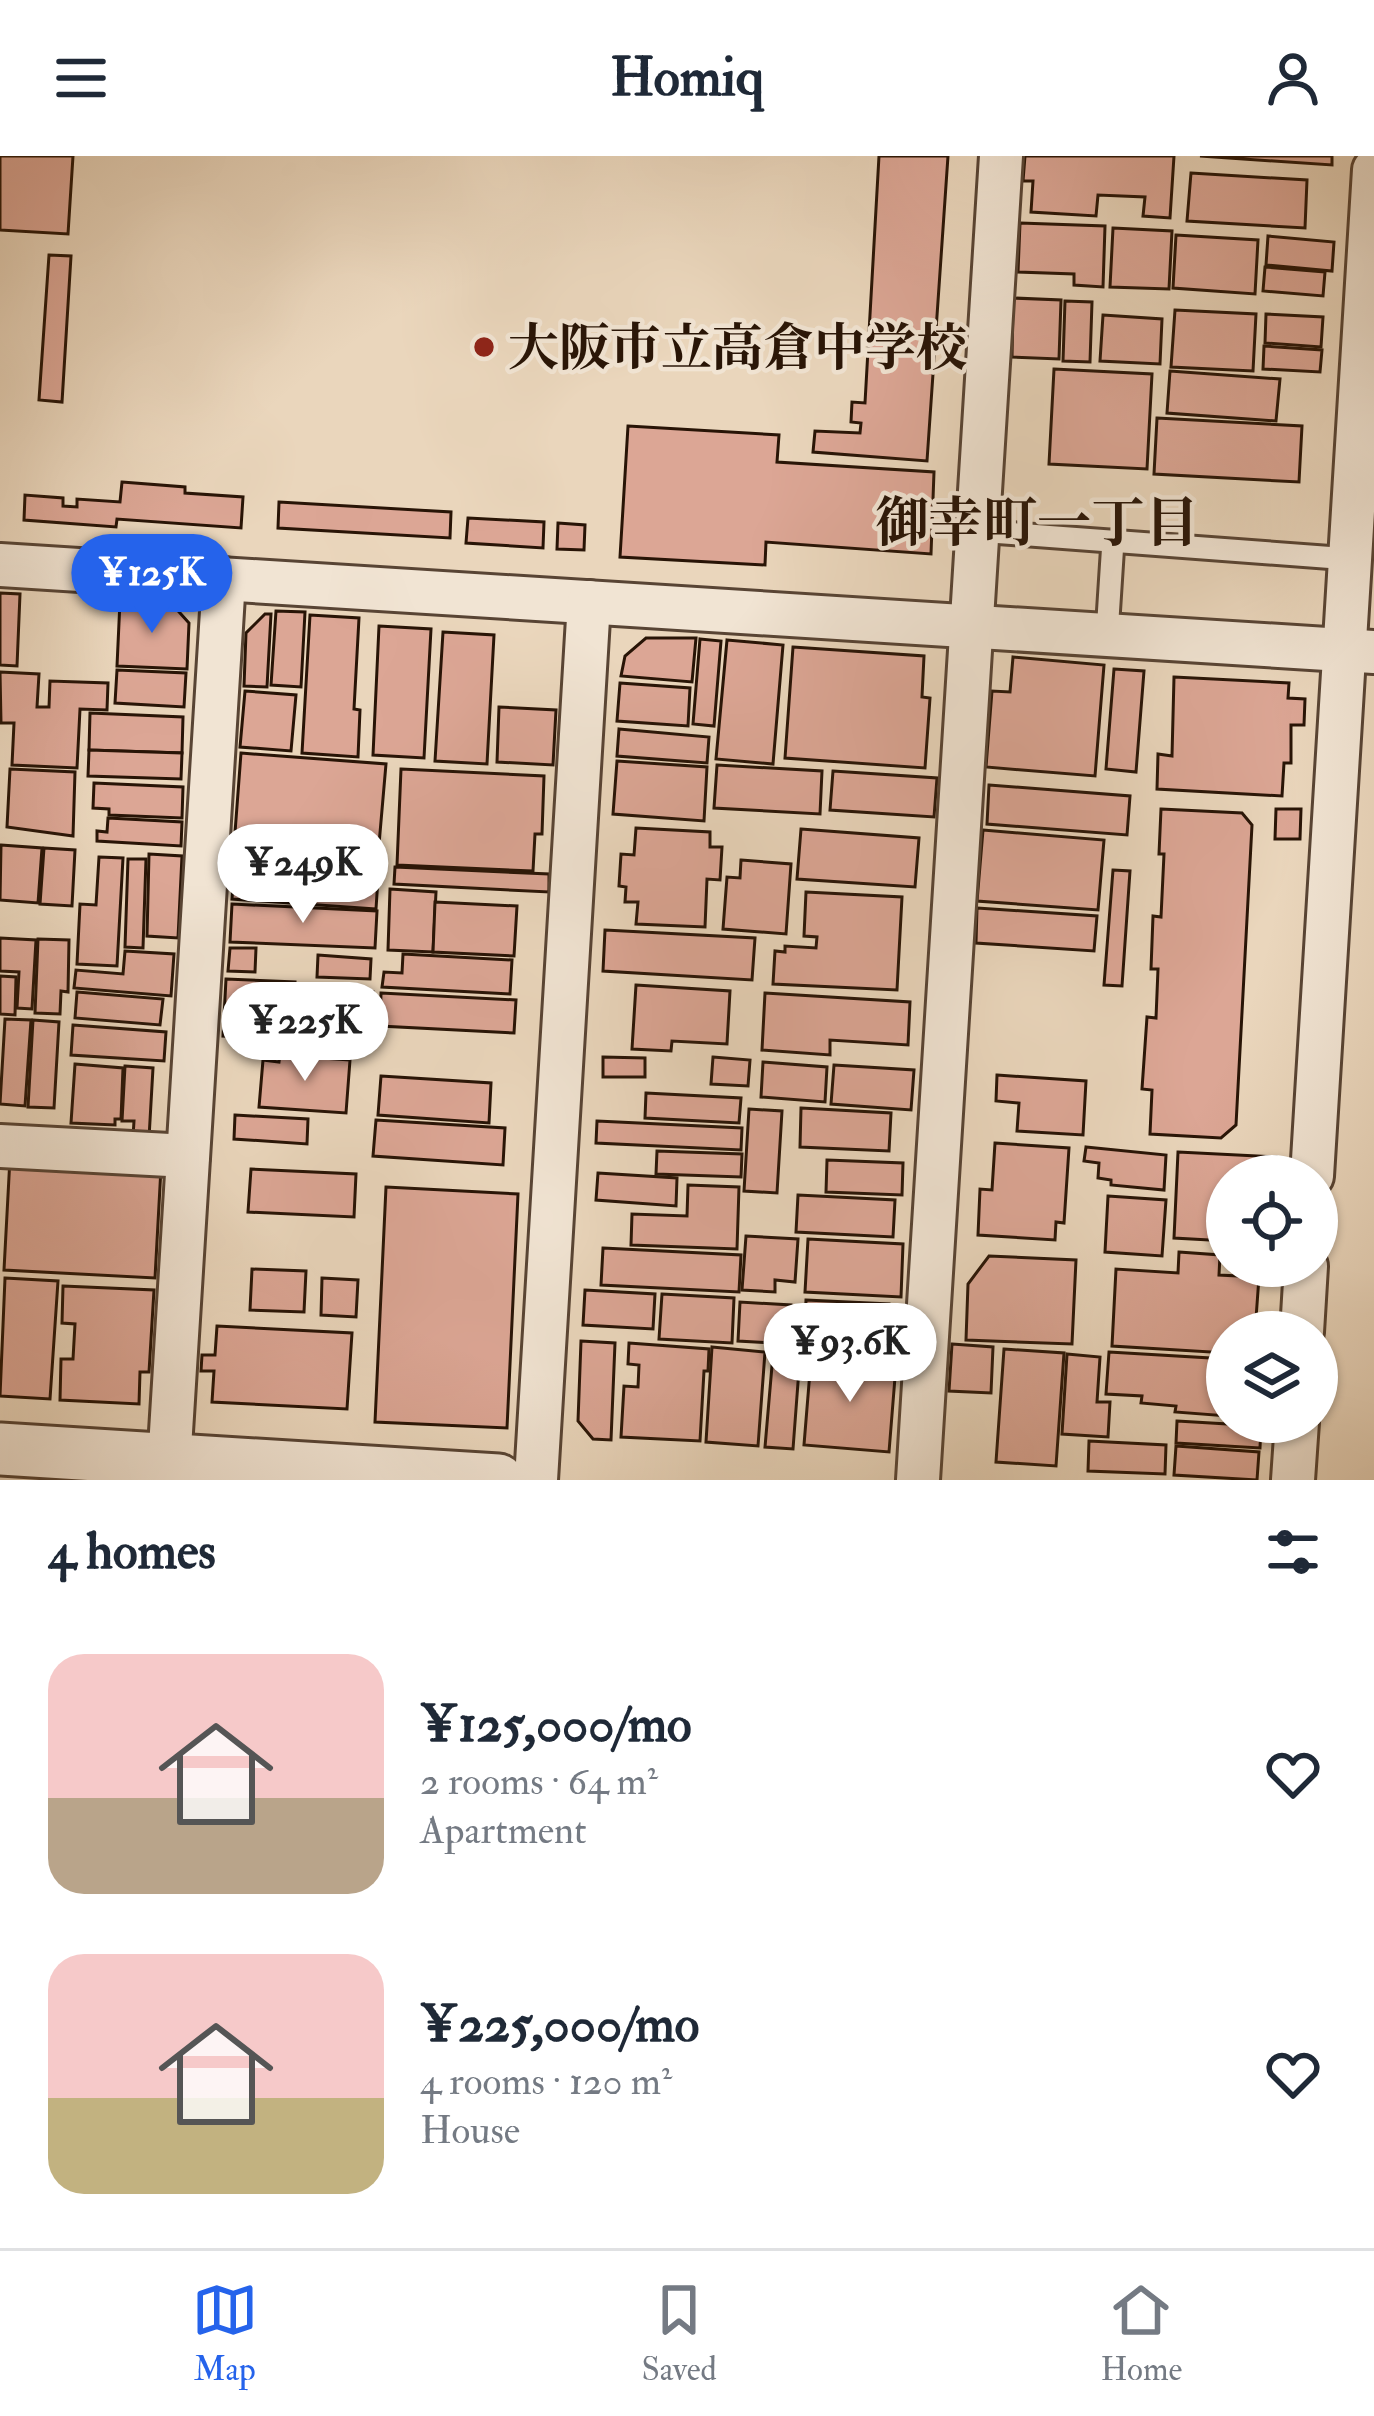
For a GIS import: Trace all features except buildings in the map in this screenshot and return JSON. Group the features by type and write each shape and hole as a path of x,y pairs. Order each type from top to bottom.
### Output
{"street":[{"path":"918,1480 1001,156"},
{"path":"1314,1155 1359,651 1350,559 1374,170"},
{"path":"0,566 1359,651"},
{"path":"169,1470 224,579"},
{"path":"536,1480 589,602"},
{"path":"0,1146 188,1156"},
{"path":"1293,1480 1296,1443"},
{"path":"0,1449 169,1470 498,1480"}],"lane":[{"path":"977,530 1350,559"},
{"path":"1107,634 1113,541"}],"place":[{"name":"大阪市立高倉中学校","path":"484,347"}],"district":[{"name":"御幸町一丁目","path":"1037,522"}]}
